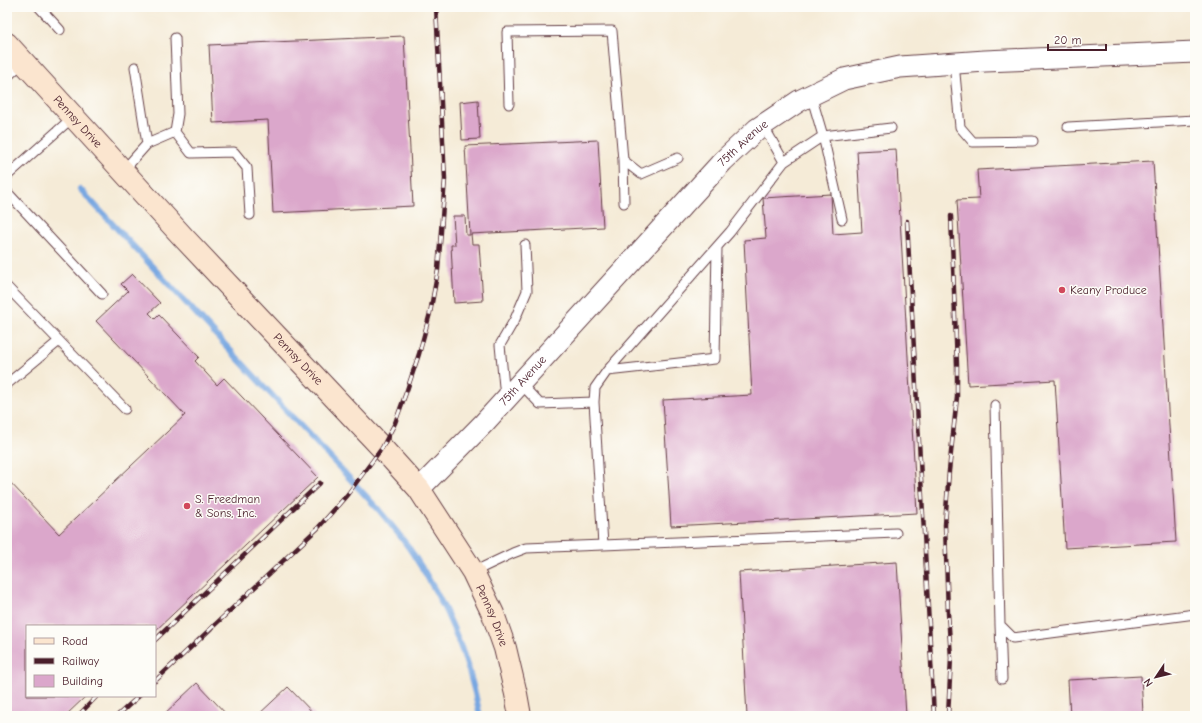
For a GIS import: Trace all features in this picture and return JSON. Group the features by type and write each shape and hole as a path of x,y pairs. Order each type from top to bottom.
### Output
{"main road":[{"name":"Pennsy Drive","path":"7,44 189,244 419,489 473,572 493,614 510,670 520,716"}],"street":[{"name":"75th Avenue","path":"419,489 521,384 723,161 757,129 799,101 844,79 900,67 954,63 1195,52"}],"lane":[{"path":"39,7 60,30"},
{"path":"509,104 507,32 612,31 624,160 624,203"},
{"path":"175,38 178,114 175,132 191,153 234,152 246,168 250,215"},
{"path":"7,77 23,62"},
{"path":"954,63 960,127 973,142 1034,141"},
{"path":"135,67 147,144"},
{"path":"811,95 823,136 842,219"},
{"path":"7,176 73,117"},
{"path":"1068,127 1195,120"},
{"path":"763,125 784,162"},
{"path":"603,545 594,388 607,371 730,232 784,162 823,136 890,128"},
{"path":"123,171 147,144 175,132"},
{"path":"624,160 640,174 678,158"},
{"path":"7,192 102,294"},
{"path":"506,400 500,345 515,319 527,291 525,245"},
{"path":"607,371 715,359 717,247"},
{"path":"7,287 125,409"},
{"path":"7,384 59,341"},
{"path":"521,384 540,404 594,402"},
{"path":"995,405 1002,679"},
{"path":"473,572 526,548 896,533"},
{"path":"1000,625 1013,638 1195,614"}],"building":[{"path":"404,36 413,206 273,213 268,120 213,123 209,45"},
{"path":"478,100 480,139 462,140 460,102"},
{"path":"598,140 603,227 471,234 472,244 479,244 483,301 454,303 451,245 455,245 453,216 465,216 466,235 470,235 465,146"},
{"path":"896,149 917,513 671,526 663,400 752,395 744,240 766,238 763,198 831,194 833,234 862,232 857,151"},
{"name":"Keany Produce","path":"1153,161 1176,542 1065,548 1055,380 968,385 957,200 979,199 977,170"},
{"name":"S. Freedman & Sons, Inc.","path":"132,274 160,303 149,313 155,319 159,315 199,357 195,361 217,385 224,378 318,477 156,630 156,625 26,625 26,697 85,697 65,716 7,716 7,479 59,534 185,415 96,321 128,291 121,284"},
{"path":"897,562 906,716 747,716 739,572"},
{"path":"1141,676 1143,714 1070,716 1068,680"},
{"path":"197,683 228,716 162,716"},
{"path":"288,687 316,716 257,716"}],"waterway":[{"path":"80,189 379,510 401,537 425,573 446,611 470,673 480,716"}],"railway":[{"path":"156,680 318,528 347,495 382,448 395,423 419,354 430,313 438,270 445,179 436,7"},
{"path":"948,716 951,658 945,525 957,397 951,216"},
{"path":"907,221 934,716"},
{"path":"156,639 320,483"},
{"path":"78,716 96,697"},
{"path":"117,716 138,697"}],"place":[{"name":"Keany Produce","path":"1062,290"},
{"name":"S. Freedman & Sons, Inc.","path":"187,506"}]}
